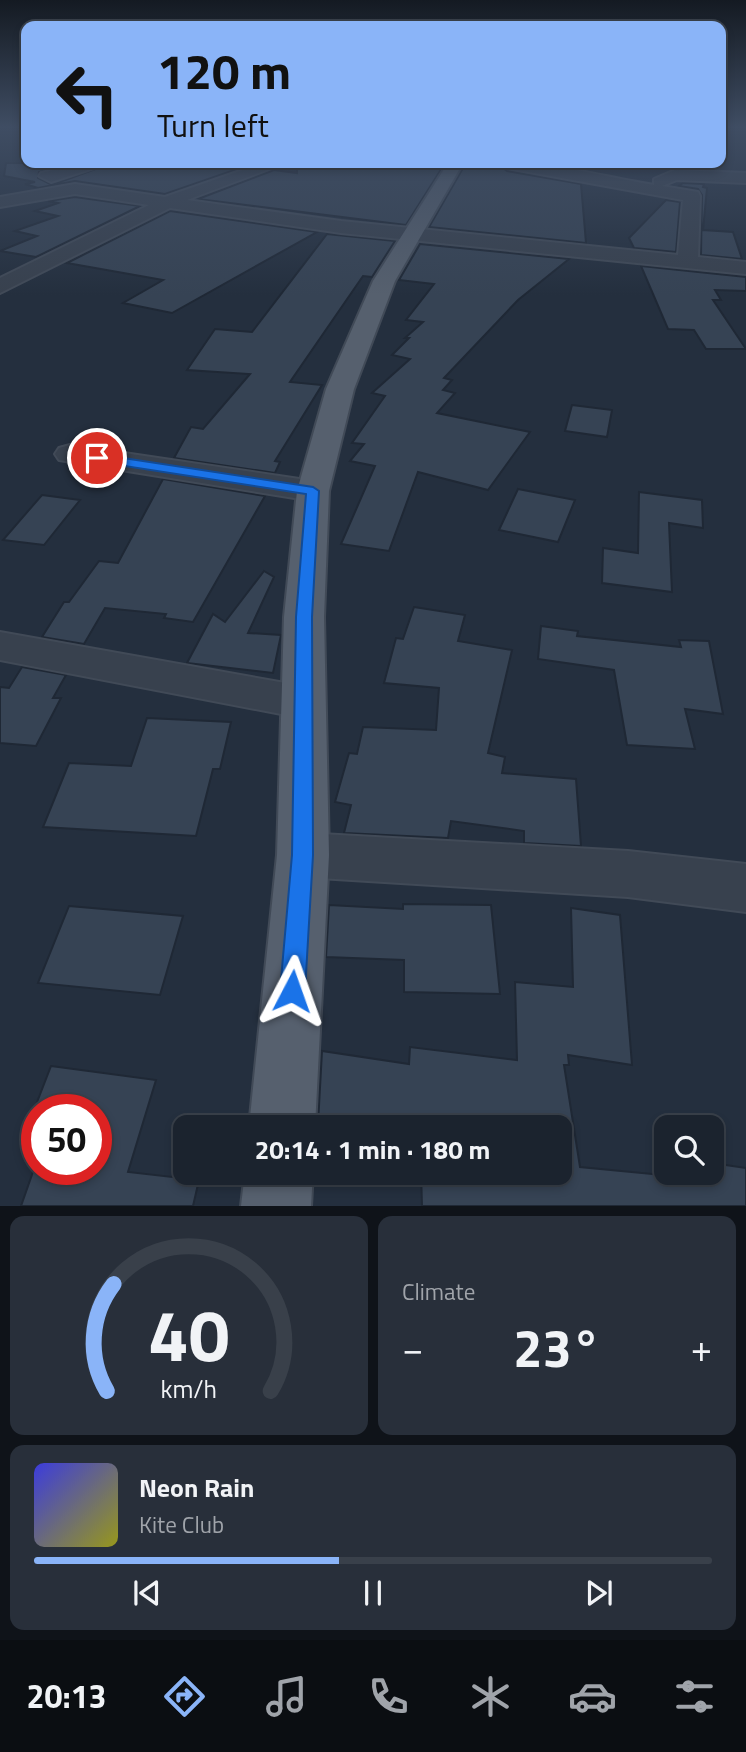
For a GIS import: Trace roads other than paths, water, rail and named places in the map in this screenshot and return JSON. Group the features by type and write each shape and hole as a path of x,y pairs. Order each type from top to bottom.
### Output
{"main road":[{"path":"283,1115 303,855 302,702 313,491 347,367 384,281 442,183"},
{"path":"276,1206 278,1185"}],"street":[{"path":"69,189 75,184 72,183"},
{"path":"0,286 176,204 197,189 215,183"},
{"path":"616,183 692,195 688,260"},
{"path":"657,189 659,183"},
{"path":"0,202 69,189 410,235 688,260 746,268"},
{"path":"70,454 313,491"},
{"path":"0,646 302,702"},
{"path":"303,855 628,874 746,888"}],"waterway":[{"path":"207,192 230,183"}]}
